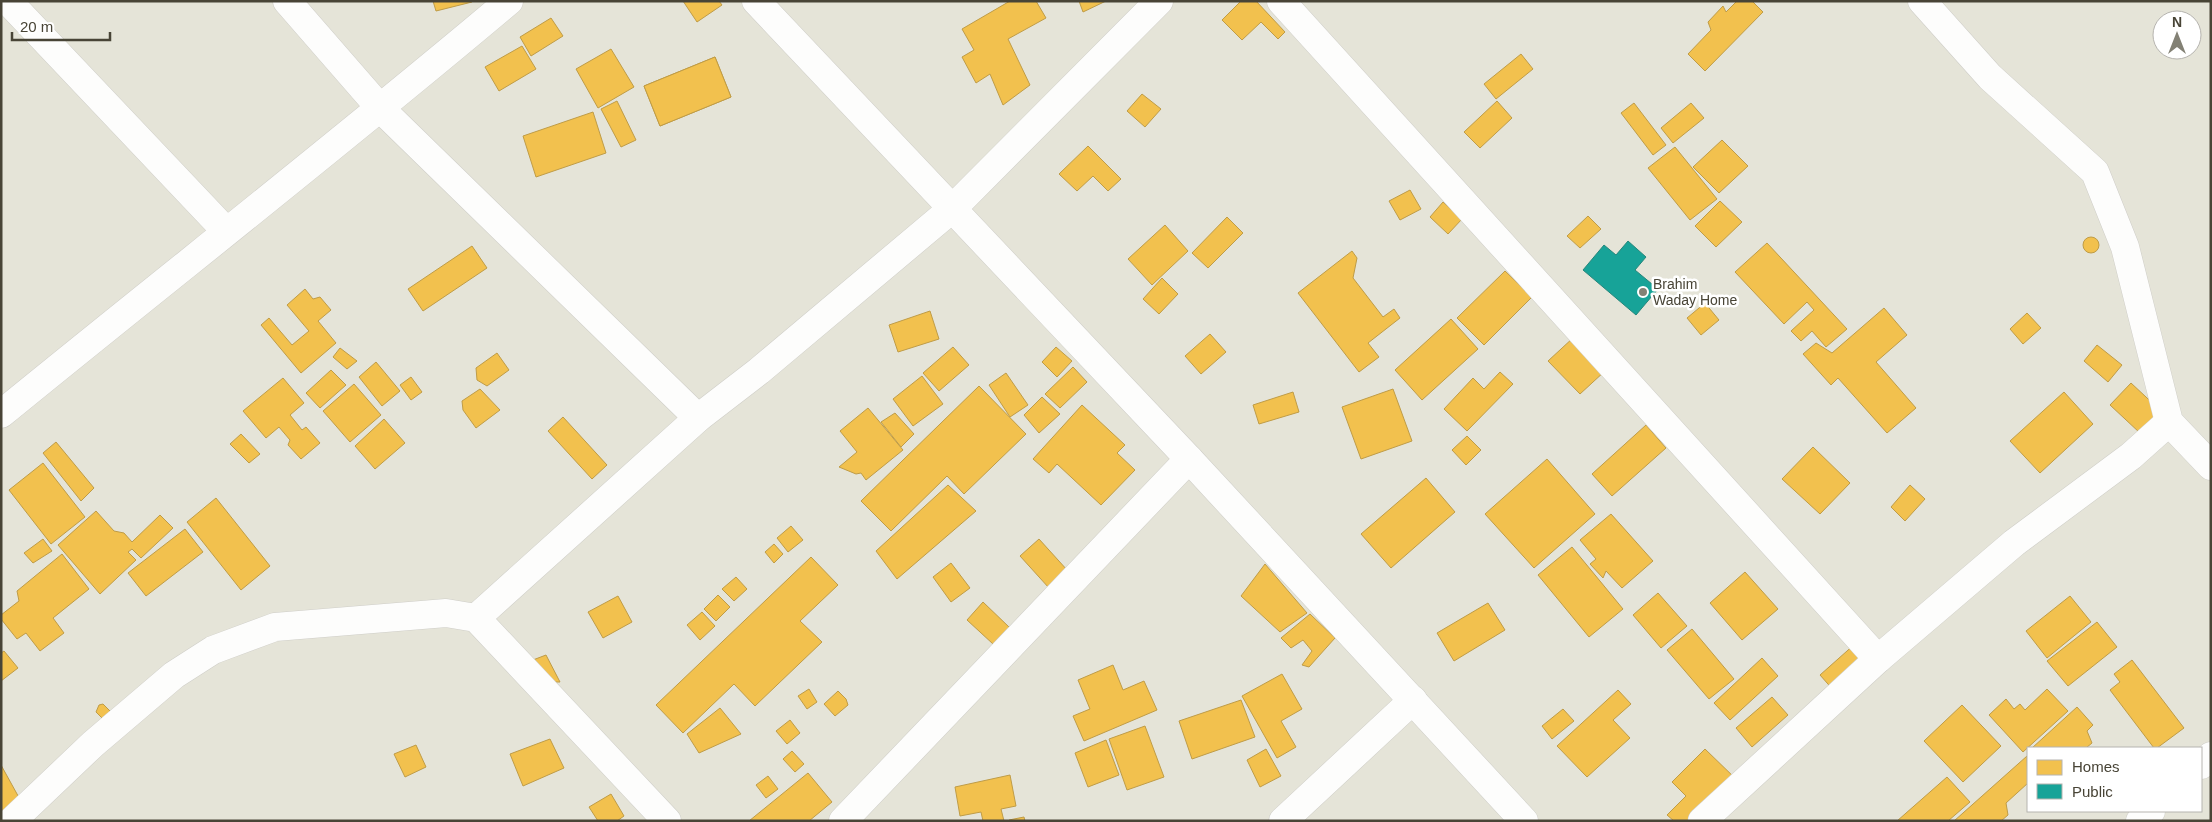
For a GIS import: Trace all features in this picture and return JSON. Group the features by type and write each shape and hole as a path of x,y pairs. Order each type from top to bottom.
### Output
{"street":[{"path":"8,1 226,231"},
{"path":"287,1 381,109 698,418"},
{"path":"1,414 226,231 381,109 509,1"},
{"path":"756,1 1189,458 1524,821"},
{"path":"476,618 698,418 759,371 952,208 1159,1"},
{"path":"1281,1 1878,659"},
{"path":"1922,1 1990,77 2095,172 2125,247 2169,422 2211,466"},
{"path":"1702,821 1878,659 2014,543 2131,456 2169,422"},
{"path":"843,821 1189,458"},
{"path":"12,821 93,744 137,706 174,675 213,650 275,627 446,613 458,613 476,618 667,821"},
{"path":"1283,821 1412,700"},
{"path":"2140,821 2150,812"}],"shaded area":[{"path":"1,1 2211,1 2211,821 1,821"}],"building: Homes":[{"path":"433,1 472,1 472,2 436,11"},
{"path":"683,1 719,1 722,5 697,22"},
{"path":"1010,1 1036,1 1046,18 1008,39 1030,85 1003,105 990,74 976,83 962,57 974,50 962,29"},
{"path":"1079,1 1106,1 1083,12"},
{"path":"1241,1 1256,1 1285,32 1278,39 1261,22 1242,40 1222,20"},
{"path":"1737,1 1752,1 1763,12 1705,71 1688,54 1711,30 1708,22 1723,6 1726,12"},
{"path":"551,18 563,36 531,56 520,37"},
{"path":"522,46 536,69 499,91 485,67"},
{"path":"611,49 634,87 598,108 576,69"},
{"path":"1521,54 1533,69 1496,99 1484,84"},
{"path":"715,57 731,97 660,126 644,86"},
{"path":"715,57 731,97 660,126 644,86"},
{"path":"1142,94 1161,109 1145,127 1127,111"},
{"path":"617,101 636,140 621,147 601,109"},
{"path":"1497,101 1512,118 1480,148 1464,132"},
{"path":"1634,103 1666,145 1653,155 1621,113"},
{"path":"1691,103 1704,118 1673,143 1661,128"},
{"path":"593,112 606,153 536,177 523,136"},
{"path":"1722,140 1748,166 1719,193 1693,167"},
{"path":"1088,146 1121,179 1108,191 1093,176 1077,191 1059,174"},
{"path":"1675,147 1717,199 1690,220 1648,168"},
{"path":"1410,190 1421,209 1400,220 1389,201"},
{"path":"1720,201 1742,222 1716,247 1695,226"},
{"path":"1443,202 1462,219 1448,234 1430,217"},
{"path":"1588,216 1601,229 1580,248 1567,236"},
{"path":"1227,217 1243,233 1208,268 1192,253"},
{"path":"1165,225 1188,251 1152,285 1128,259"},
{"path":"2091,237 2099,245 2091,253 2083,245"},
{"path":"1767,243 1847,329 1826,347 1812,331 1801,341 1791,331 1814,310 1807,302 1784,324 1735,272"},
{"path":"472,246 487,268 423,311 408,289"},
{"path":"1352,251 1357,258 1353,278 1383,317 1394,309 1400,318 1368,343 1379,357 1359,372 1298,293"},
{"path":"1505,271 1532,297 1484,345 1457,318"},
{"path":"1162,278 1178,294 1159,314 1143,299"},
{"path":"305,289 313,299 320,297 331,310 318,321 336,343 301,373 261,325 269,318 292,345 309,331 287,305"},
{"path":"1705,303 1719,320 1701,335 1687,318"},
{"path":"1884,308 1907,335 1876,362 1916,408 1887,433 1838,378 1831,385 1803,354 1816,343 1832,353"},
{"path":"930,311 939,339 898,352 889,325"},
{"path":"2027,313 2041,328 2023,344 2010,329"},
{"path":"1451,319 1478,349 1422,400 1395,370"},
{"path":"1210,334 1226,352 1201,374 1185,356"},
{"path":"1574,337 1605,371 1580,394 1548,361"},
{"path":"2097,345 2122,365 2108,382 2084,361"},
{"path":"953,347 969,365 939,391 923,373"},
{"path":"1056,347 1072,361 1057,377 1042,362"},
{"path":"340,348 357,361 347,369 333,357"},
{"path":"497,353 509,370 487,386 477,380 476,368"},
{"path":"376,362 400,391 382,406 359,377"},
{"path":"1073,367 1087,382 1060,408 1045,394"},
{"path":"331,370 346,385 320,408 306,393"},
{"path":"1500,372 1513,384 1467,431 1444,409 1473,378 1484,389"},
{"path":"1006,373 1028,405 1010,417 989,385"},
{"path":"922,376 943,404 913,426 893,399"},
{"path":"411,377 422,392 411,400 400,385"},
{"path":"283,378 304,403 290,415 302,430 306,427 320,443 301,459 288,445 290,440 279,427 266,438 243,411"},
{"path":"2131,383 2161,411 2140,433 2110,405"},
{"path":"354,384 381,415 350,442 323,411"},
{"path":"979,386 1026,434 964,494 947,476 891,531 861,501"},
{"path":"480,389 500,410 476,428 463,410 462,401"},
{"path":"1393,389 1412,441 1361,459 1342,407"},
{"path":"1293,392 1299,412 1259,424 1253,405"},
{"path":"2064,392 2093,424 2040,473 2010,441"},
{"path":"1042,397 1060,414 1039,433 1024,415"},
{"path":"1082,405 1125,445 1117,453 1135,470 1101,505 1057,464 1049,473 1033,459"},
{"path":"868,408 903,450 866,480 861,473 856,474 839,467 857,452 840,431"},
{"path":"895,413 914,434 901,447 881,422"},
{"path":"563,417 607,465 592,479 548,431"},
{"path":"384,419 405,443 375,469 355,446"},
{"path":"1646,425 1666,448 1612,496 1592,474"},
{"path":"241,434 260,454 249,463 230,444"},
{"path":"1467,436 1481,450 1466,465 1452,450"},
{"path":"56,442 94,488 81,501 43,453"},
{"path":"1813,447 1850,483 1820,514 1782,479"},
{"path":"1547,459 1595,514 1534,568 1485,514"},
{"path":"43,463 85,517 51,544 9,490"},
{"path":"1426,478 1455,512 1391,568 1361,534"},
{"path":"948,485 976,511 897,579 876,551"},
{"path":"1910,485 1925,499 1905,521 1891,507"},
{"path":"216,498 270,566 241,590 187,522"},
{"path":"96,511 114,531 124,533 132,542 160,515 173,528 141,558 132,549 128,552 136,560 100,594 58,545"},
{"path":"1611,514 1653,561 1622,588 1606,571 1603,578 1590,564 1596,559 1580,540"},
{"path":"791,526 803,540 788,552 777,538"},
{"path":"185,529 203,552 146,596 128,573"},
{"path":"43,539 52,551 33,563 24,553"},
{"path":"1039,539 1068,571 1049,588 1020,556"},
{"path":"774,544 783,554 774,563 765,552"},
{"path":"1572,547 1623,609 1589,637 1538,575"},
{"path":"62,554 89,589 53,618 64,633 40,651 26,633 17,639 1,619 1,615 19,601 17,591"},
{"path":"811,557 838,585 800,621 822,642 755,706 734,684 683,733 656,705"},
{"path":"951,563 970,588 951,602 933,577"},
{"path":"1265,564 1307,613 1280,632 1241,596"},
{"path":"1745,572 1778,609 1742,640 1710,603"},
{"path":"736,577 747,589 734,601 722,589"},
{"path":"1658,593 1687,626 1661,648 1633,615"},
{"path":"718,595 730,607 716,621 704,609"},
{"path":"618,596 632,622 603,638 588,612"},
{"path":"2070,596 2091,622 2047,658 2026,631"},
{"path":"983,602 1009,627 993,644 967,620"},
{"path":"1488,603 1505,630 1454,661 1437,633"},
{"path":"702,612 715,626 700,640 687,625"},
{"path":"1310,614 1335,638 1309,667 1302,665 1312,651 1303,640 1291,648 1281,638"},
{"path":"2097,622 2117,647 2068,686 2047,661"},
{"path":"1692,629 1734,679 1709,699 1667,650"},
{"path":"1856,643 1871,660 1835,692 1820,675"},
{"path":"4,651 18,668 1,681 1,653"},
{"path":"546,655 560,682 541,682 525,663"},
{"path":"1762,658 1778,676 1730,720 1714,703"},
{"path":"2132,660 2184,728 2158,747 2153,747 2110,690 2120,682 2114,674"},
{"path":"1113,665 1123,690 1144,681 1157,710 1084,741 1073,716 1090,709 1078,680"},
{"path":"1282,674 1302,709 1281,721 1296,747 1277,758 1242,696"},
{"path":"809,689 817,702 807,709 798,696"},
{"path":"2047,689 2068,711 2023,752 1989,715 2006,699 2014,709 2020,704 2025,710"},
{"path":"1618,690 1631,704 1613,720 1630,738 1587,777 1557,746"},
{"path":"838,691 846,699 848,705 835,716 824,704"},
{"path":"1772,697 1788,715 1752,747 1736,728"},
{"path":"1241,700 1255,737 1192,759 1179,721"},
{"path":"103,704 117,718 103,724 102,718 96,712 99,705"},
{"path":"1962,705 2001,746 1963,782 1924,741"},
{"path":"2077,707 2093,725 2087,731 2092,743 2087,747 2033,747"},
{"path":"720,708 741,734 699,753 687,734"},
{"path":"1563,709 1574,721 1552,739 1542,726"},
{"path":"790,720 800,733 787,744 776,731"},
{"path":"1145,726 1164,777 1127,790 1109,739"},
{"path":"550,739 564,768 523,786 510,754"},
{"path":"1106,740 1119,775 1088,787 1075,753"},
{"path":"416,745 426,767 405,777 394,754"},
{"path":"1266,749 1281,776 1260,787 1247,760"},
{"path":"1705,749 1737,780 1697,821 1674,821 1667,815 1686,796 1672,782"},
{"path":"792,751 804,764 795,772 783,759"},
{"path":"2027,756 2027,784 2006,803 2008,815 2001,821 1954,821"},
{"path":"1,765 22,803 1,814"},
{"path":"808,773 832,802 809,821 749,821"},
{"path":"1010,775 1016,806 1001,809 1004,821 983,821 981,812 960,816 955,787"},
{"path":"768,776 778,789 766,798 756,785"},
{"path":"1947,777 1970,802 1948,821 1897,821"},
{"path":"611,794 624,816 617,821 598,821 589,807"},
{"path":"1024,817 1025,821 1009,821 1009,820"}],"building: Public":[{"path":"1628,241 1646,257 1635,270 1658,289 1636,315 1583,270 1604,245 1616,255"}],"place":[{"name":"Brahim Waday Home","path":"1643,292"}]}
